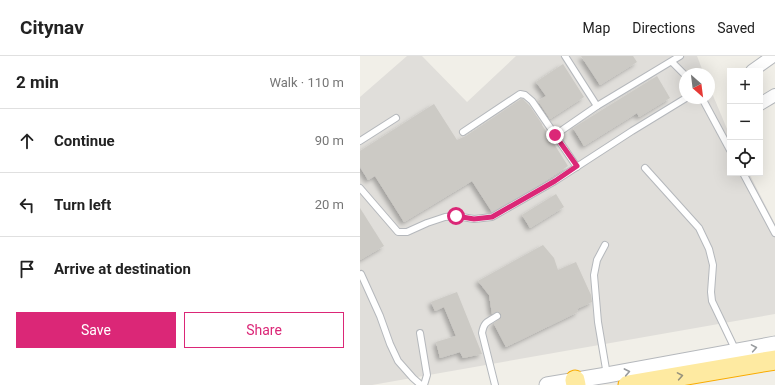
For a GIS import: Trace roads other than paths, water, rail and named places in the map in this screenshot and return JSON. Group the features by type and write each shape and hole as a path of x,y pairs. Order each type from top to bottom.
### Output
{"highway":[{"path":"628,385 775,360"}],"street":[{"path":"756,68 773,56"},
{"path":"763,102 775,95"},
{"path":"547,385 576,382 775,344"}],"lane":[{"path":"565,56 597,106"},
{"path":"555,135 597,106 680,56"},
{"path":"672,62 679,69"},
{"path":"463,132 520,94 525,95 532,101 577,166"},
{"path":"360,188 398,232 402,233 445,217 456,216 474,219 492,217 548,185 679,102"},
{"path":"705,104 727,144"},
{"path":"360,141 396,118"},
{"path":"645,168 699,228 709,249 713,265 711,292 712,301 736,351"},
{"path":"744,176 775,233"},
{"path":"605,245 596,260 594,275 598,322 607,375"},
{"path":"361,274 398,361 413,378 422,385 427,375 420,333"},
{"path":"495,385 482,333 483,326 497,316"}]}
